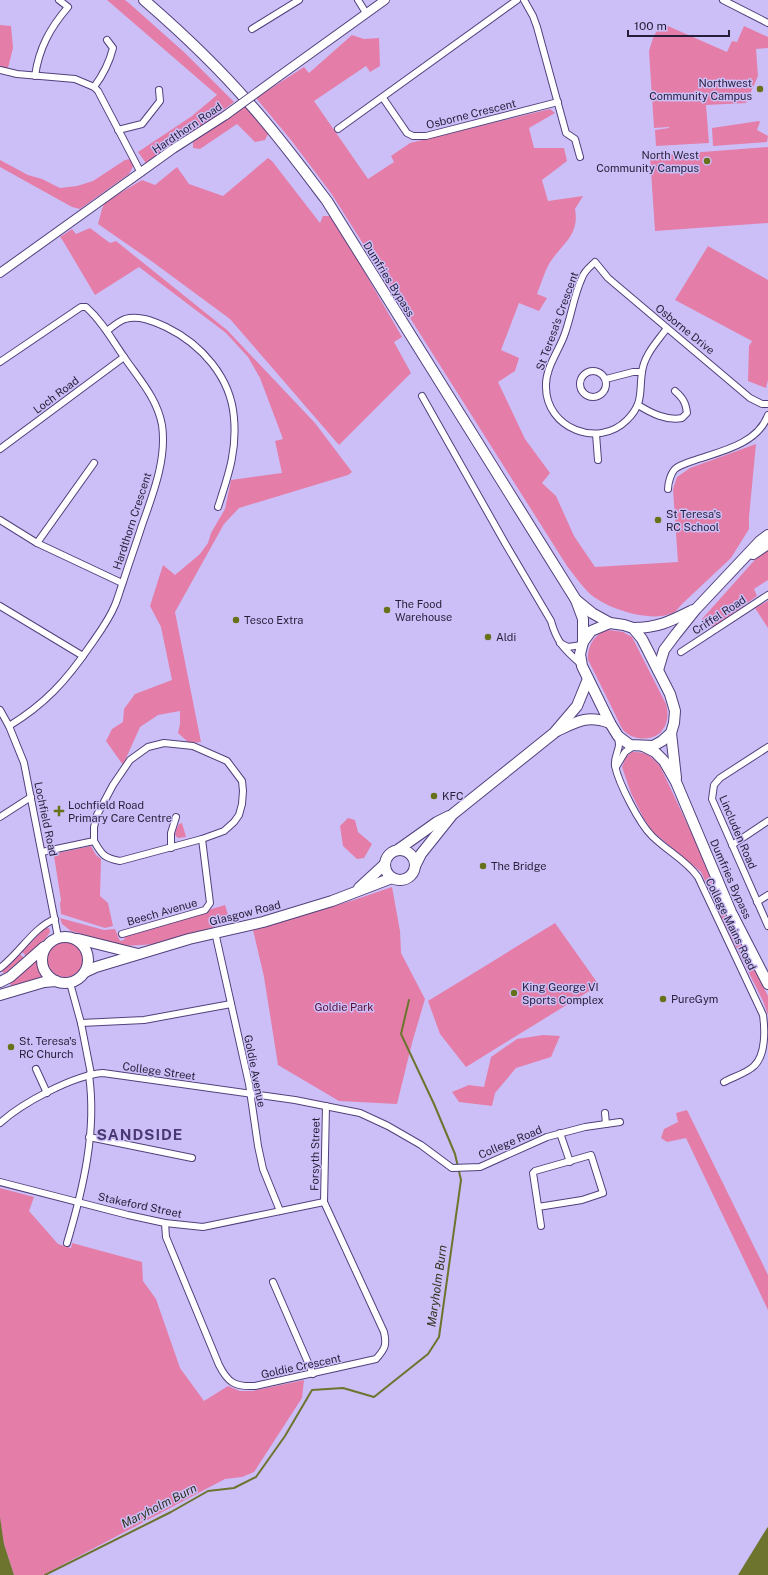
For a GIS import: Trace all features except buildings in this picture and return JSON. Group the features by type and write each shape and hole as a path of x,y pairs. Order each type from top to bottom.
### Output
{"main road":[{"name":"Dumfries Bypass","path":"144,0 185,36 245,98 280,139 327,202 576,600 582,619 582,643 580,654 582,666"},
{"path":"658,670 664,650 696,609 760,541 768,535"},
{"path":"743,560 768,544"},
{"name":"Dumfries Bypass","path":"576,600 592,613 610,623 633,628 651,628 670,622 696,609"},
{"path":"582,643 591,631 610,623"},
{"path":"633,628 642,639 670,694 676,711 674,723 670,733 662,741 653,746 639,745"},
{"path":"582,666 618,736"},
{"path":"453,814 437,822 399,849 388,854 384,865 392,878 400,880 408,877 414,870 421,854 453,814 554,732 577,706 588,680"},
{"path":"554,732 589,718 610,723"},
{"name":"Dumfries Bypass","path":"670,733 676,782"},
{"name":"Dumfries Bypass","path":"618,736 630,745 639,745 655,752 664,761 676,782 731,912 768,984"},
{"path":"399,849 409,852 415,866"},
{"name":"Glasgow Road","path":"356,891 384,865"},
{"name":"Glasgow Road","path":"85,972 138,954 215,932 263,922 332,901 392,878"},
{"path":"0,982 10,976 47,944 58,937 64,936 76,939 86,950 88,965 85,972 81,977 70,983 56,981 44,982 0,995"},
{"name":"Glasgow Road","path":"76,939 138,954"},
{"path":"47,944 42,958 42,965 45,972 56,981"}],"street":[{"path":"35,76 38,58 54,24 68,7 59,0"},
{"path":"252,29 299,0"},
{"path":"358,0 366,13"},
{"name":"Hardthorn Road","path":"0,273 173,149 226,115 385,0"},
{"path":"338,129 517,0"},
{"path":"524,0 533,16 537,28 566,133 575,139 580,157"},
{"path":"723,0 768,23"},
{"path":"94,87 109,63 113,48 107,40"},
{"path":"0,70 35,76 75,79 94,87 98,91 141,173"},
{"path":"118,130 142,124 160,101 158,90"},
{"name":"Osborne Crescent","path":"383,98 407,133 413,136 426,136 558,102"},
{"name":"Osborne Drive","path":"595,262 608,278 750,398 762,404 768,404"},
{"name":"St Teresa's Crescent","path":"595,262 582,277 564,336 547,376 545,385 549,405 561,421 578,432 596,434 609,432 621,426 631,416 638,405 641,391 642,372 648,354 668,328"},
{"name":"Hardthorn Crescent","path":"0,362 81,307 86,307 107,330 149,392 157,408 162,424 164,441 160,468 152,496 115,605 103,628 66,679 45,701 28,715 9,726"},
{"path":"107,330 124,319 140,318 153,320 176,331 195,345 212,363 222,378 230,394 234,417 234,441 232,462 218,507"},
{"name":"Loch Road","path":"0,449 124,357"},
{"path":"595,371 600,372 606,379 605,391 598,397 594,398 586,396 581,389 580,380 586,373 595,371"},
{"path":"606,379 632,372 642,372"},
{"path":"638,405 650,412 673,420 682,418 687,413 686,406 684,399 675,391"},
{"path":"422,396 505,543 544,607 551,621 554,634 563,648 582,666"},
{"path":"668,489 668,484 674,470 682,464 714,454 752,437 765,425 768,416"},
{"path":"596,434 598,460"},
{"path":"37,543 94,463"},
{"path":"0,520 37,543 122,583"},
{"name":"Criffel Road","path":"681,652 768,595"},
{"path":"0,606 83,656"},
{"path":"559,642 568,647 582,643"},
{"name":"Lochfield Road","path":"0,710 9,726 24,763 58,937"},
{"name":"College Mains Road","path":"618,736 619,746 614,759 628,796 652,837 693,871 698,877 764,1015 765,1034 762,1052 759,1059 754,1066 724,1082"},
{"path":"164,743 193,746 215,755 227,761 242,781 242,804 234,822 224,831 171,848 120,861 110,859 102,855 94,841 94,827 97,815 113,785 130,760 148,747 164,743"},
{"path":"616,767 625,752 639,745"},
{"name":"Lincluden Road","path":"768,747 720,778 714,785 712,798 768,926"},
{"path":"0,817 31,796"},
{"path":"171,848 171,833 176,817"},
{"path":"732,845 768,821"},
{"name":"Beech Avenue","path":"122,934 205,910 210,903 202,839"},
{"path":"42,852 94,841"},
{"path":"758,902 768,895"},
{"path":"0,968 19,952 47,922 55,919"},
{"name":"Goldie Avenue","path":"215,932 250,1094 263,1169 280,1211"},
{"path":"67,1244 86,1172 91,1092 90,1075 81,1023 70,983"},
{"path":"81,1023 144,1020 231,1004"},
{"path":"36,1069 47,1093"},
{"name":"College Street","path":"0,1123 8,1116 47,1093 90,1075 103,1073 326,1106"},
{"name":"College Road","path":"326,1106 360,1113 388,1126 421,1145 452,1168 480,1167 547,1137 585,1126 620,1122"},
{"name":"Forsyth Street","path":"324,1202 326,1106"},
{"path":"605,1113 606,1124"},
{"path":"560,1133 570,1162"},
{"path":"89,1137 192,1158"},
{"path":"538,1207 582,1200 603,1193 591,1155 535,1171 533,1173 538,1207 541,1226"},
{"name":"Stakeford Street","path":"0,1182 165,1223 203,1227 324,1202"},
{"name":"Goldie Crescent","path":"165,1223 166,1237 225,1376 233,1383 242,1386 256,1386 376,1359 384,1351 386,1342 384,1332 324,1202"},
{"path":"273,1282 313,1374"}],"green space":[{"path":"107,0 125,0 130,4 185,53 234,102 148,166 138,152 192,116 217,95"},
{"path":"661,23 727,52 732,41 737,42 744,26 768,37 768,48 756,49 758,76 746,103 706,105 709,143 656,146 655,130 669,128 654,128 649,51 653,38"},
{"path":"0,25 11,26 13,48 8,68 0,68"},
{"path":"352,35 364,39 379,38 380,66 370,72 366,66 314,101 368,179 394,162 391,156 410,143 550,109 555,113 529,128 534,148 564,148 567,161 542,180 548,201 583,196 575,209 575,226 572,233 549,264 537,294 547,298 539,311 519,303 501,350 519,358 515,371 498,382 525,439 550,473 542,483 556,496 574,536 595,567 678,562 673,489 677,477 690,468 756,444 749,529 731,558 676,611 667,615 644,616 619,610 598,600 581,584 567,566 331,193 291,140 256,98 304,67 309,73"},
{"path":"246,106 269,132 265,140 255,142 237,124 200,149 193,148 193,142"},
{"path":"759,121 757,130 768,136 767,142 713,146 712,128"},
{"path":"768,147 768,223 655,231 650,156"},
{"path":"268,158 272,161 320,223 323,216 330,216 339,228 402,337 394,342 411,373 339,445 230,319 98,224 105,202 142,180 155,185 177,167 189,184 223,196"},
{"path":"131,159 134,165 129,174 80,209 72,207 0,167 0,160 28,175 42,179 60,188 77,186 93,181 125,160"},
{"path":"90,228 110,243 116,241 227,330 315,423 352,472 348,475 239,508 224,524 175,612 201,742 189,743 178,733 180,711 158,715 140,727 123,765 106,741 112,729 123,722 124,709 135,694 172,680 161,627 150,606 163,565 175,575 200,554 208,543 211,533 225,509 231,480 282,473 275,441 283,439 260,378 248,357 226,333 139,267 95,295 60,237 72,229 76,234"},
{"path":"708,246 768,280 768,380 766,388 748,381 749,346 752,341 675,300"},
{"path":"768,550 768,580 754,589 757,596 714,627 708,625 702,619 760,554"},
{"path":"768,601 768,628 755,608"},
{"path":"610,630 623,632 632,637 666,704 668,715 666,723 663,730 656,736 637,738 629,735 623,730 588,660 589,650 593,640 605,631"},
{"path":"632,752 648,755 660,766 700,851 727,918 768,996 768,1015 763,1001 724,923 701,872 653,832 644,819 631,793 622,767 626,757"},
{"path":"348,818 355,820 358,832 372,844 364,858 357,859 343,846 340,826"},
{"path":"182,823 186,837 178,838 175,835 176,830 179,824"},
{"path":"91,846 96,855 101,859 100,896 108,903 113,926 105,928 61,914 61,900 54,856 58,853"},
{"name":"Goldie Park","path":"392,887 400,931 401,953 425,999 412,1043 397,1104 339,1101 278,1065 264,977 253,930"},
{"path":"225,905 229,918 214,925 215,927 158,944 124,946 71,931 62,924 60,918 104,930 115,929 120,941 124,940 125,935"},
{"name":"King George VI Sports Complex","path":"555,923 599,985 466,1067 440,1034 428,1001"},
{"path":"46,927 49,928 50,932 46,938 26,956 22,952"},
{"path":"69,941 78,946 82,952 82,966 78,972 69,977 61,977 52,972 48,966 47,955 52,946 58,942"},
{"path":"20,954 24,958 4,974 1,969"},
{"path":"37,959 38,966 43,976 42,978 11,986 9,980"},
{"path":"543,1035 560,1036 551,1057 516,1068 495,1093 492,1106 459,1102 452,1092 469,1085 484,1087 491,1057 517,1039"},
{"path":"687,1110 768,1275 768,1310 686,1138 667,1142 661,1138 664,1129 678,1122 676,1113"},
{"path":"0,1188 34,1197 29,1211 58,1244 71,1248 72,1243 142,1262 143,1281 156,1299 180,1368 204,1401 228,1386 240,1391 252,1391 304,1380 302,1398 254,1472 242,1477 225,1479 43,1575 14,1575 4,1544 0,1519"}],"shaded area":[{"path":"0,1517 4,1544 14,1575 0,1575"},
{"path":"768,1527 768,1575 738,1575 767,1528"}],"waterway":[{"name":"Maryholm Burn","path":"45,1575 171,1512 208,1491 234,1488 256,1477 285,1436 312,1390 343,1388 374,1397 428,1354 439,1337 461,1180 455,1154 434,1104 401,1034 409,1000"}],"place":[{"name":"Northwest Community Campus","path":"760,89"},
{"name":"North West Community Campus","path":"707,161"},
{"name":"St Teresa's RC School","path":"658,520"},
{"name":"The Food Warehouse","path":"387,610"},
{"name":"Tesco Extra","path":"236,620"},
{"name":"Aldi","path":"488,637"},
{"name":"KFC","path":"434,796"},
{"name":"Lochfield Road Primary Care Centre","path":"59,811"},
{"name":"The Bridge","path":"483,866"},
{"name":"King George VI Sports Complex","path":"514,993"},
{"name":"PureGym","path":"663,999"},
{"name":"St. Teresa's RC Church","path":"11,1047"}],"district":[{"name":"SANDSIDE","path":"140,1135"}]}
